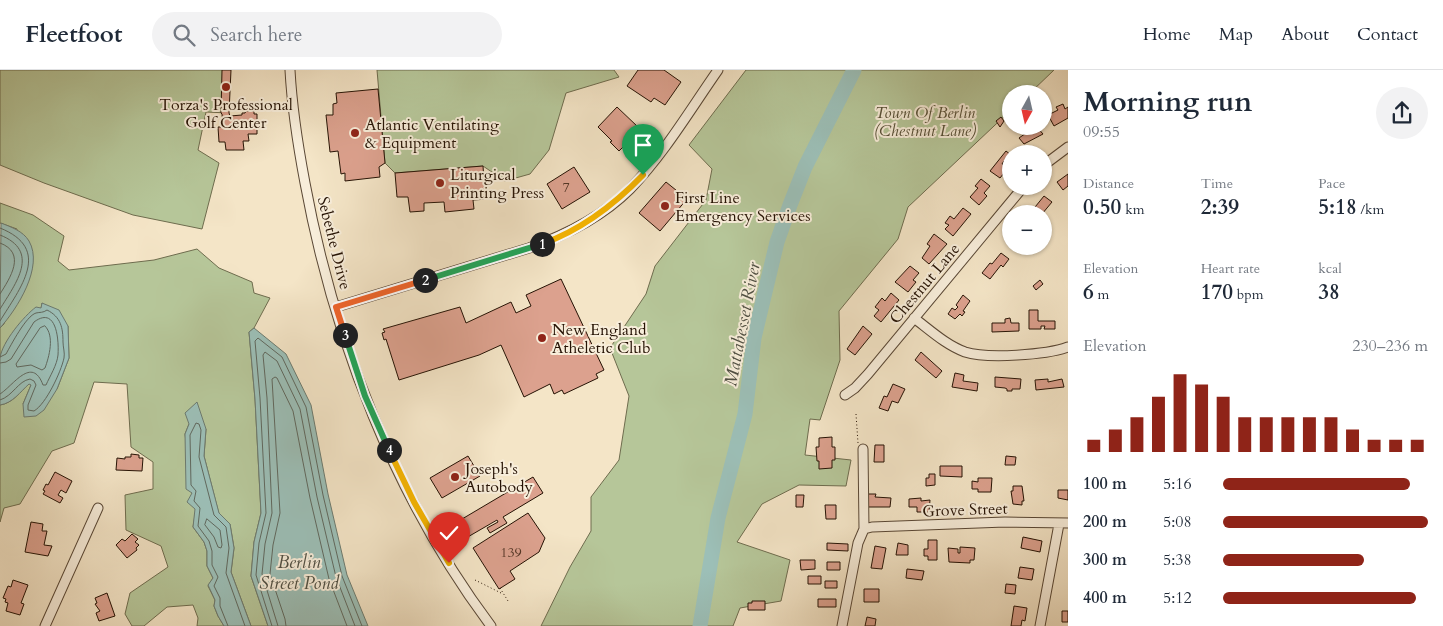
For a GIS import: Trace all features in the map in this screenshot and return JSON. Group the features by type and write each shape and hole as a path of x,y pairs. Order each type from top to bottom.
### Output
{"street":[{"name":"Sebethe Drive","path":"290,70 299,151 308,201 323,266 365,396 395,465 422,518 449,563 492,626"},
{"path":"336,307 550,241 591,219 628,190 645,172 718,70"},
{"path":"1052,159 1068,147"},
{"name":"Chestnut Lane","path":"845,395 855,388 868,374 1016,195"},
{"path":"914,318 953,346 965,352 979,355 1046,352 1068,347"},
{"path":"842,626 858,543 864,529 861,449"},
{"path":"46,625 98,508"},
{"name":"Grove Street","path":"864,529 872,527 1005,522 1064,524"},
{"path":"1040,626 1064,524"}],"path":[{"path":"856,414 861,449"},
{"path":"475,580 503,594"},
{"path":"500,588 508,601"}],"green space":[{"path":"0,70 229,70 228,113 206,112 198,150 219,163 202,229 133,215 0,165"},
{"path":"377,70 614,70 619,77 566,93 549,150 530,174 505,181 483,166 395,173 385,163"},
{"name":"Town Of Berlin (Chestnut Lane)","path":"746,70 1054,70 1038,85 1002,85 1002,118 908,207 898,239 839,311 840,360 820,420 810,419 805,455 851,460 846,486 799,485 762,504 737,542 790,560 781,601 740,608 733,626 541,626 570,567 591,531 591,497 619,460 629,396 610,348 646,294 655,266 706,200 712,169 689,145"},
{"path":"0,203 33,215 64,236 58,261 69,270 154,260 197,249 219,268 252,282 254,293 270,298 254,328 249,332 255,399 261,513 254,542 251,576 268,626 251,626 231,572 234,548 230,524 219,514 204,456 206,429 189,424 185,434 192,493 196,509 193,527 204,542 207,551 207,566 213,578 208,586 215,600 214,606 218,616 224,626 197,626 198,618 193,605 167,607 144,626 132,626 125,614 130,593 168,567 161,546 126,530 125,495 153,489 153,462 131,447 127,384 94,382 74,443 52,451 20,504 4,508 0,522 0,405 13,400 29,383 31,385 23,404 57,389 69,358 68,326 42,303 41,309 7,341 0,356 0,328 4,324 17,229 0,223"}],"water":[{"path":"1,223 16,230 29,241 33,251 33,263 27,287 21,299 0,328"},
{"path":"42,303 59,310 68,326 69,358 57,389 44,410 36,416 24,417 23,404 31,385 29,384 13,400 0,405 0,358 14,330 36,307 41,308"},
{"name":"Berlin Street Pond","path":"254,328 286,354 311,405 328,494 347,575 368,626 268,626 251,576 254,542 261,513 255,399 249,332"},
{"path":"197,402 206,429 204,456 219,513 230,524 234,548 231,572 251,626 224,626 218,616 214,606 215,600 208,585 213,578 207,566 207,551 204,542 193,527 195,509 187,502 192,493 186,489 185,434 189,424 185,413"}],"building":[{"path":"222,70 231,70 230,116 242,115 246,111 254,111 254,114 257,114 257,134 248,134 249,141 243,141 244,150 226,150 225,142 219,142 218,127 223,127 221,113"},
{"path":"638,70 664,70 681,82 665,105 654,98 651,102 627,86"},
{"name":"Atlantic Ventilating & Equipment","path":"378,89 385,163 379,167 380,177 345,181 345,173 341,174 338,151 330,152 326,115 333,115 333,104 337,103 336,93"},
{"path":"1063,104 1065,109 1068,107 1068,118 1054,126 1052,113 1058,110 1056,107"},
{"path":"617,107 638,127 629,136 631,138 627,142 629,144 619,151 598,127"},
{"path":"1001,117 1002,118 1000,127 996,121"},
{"path":"1023,135 1041,135 1024,144 1019,138"},
{"path":"1002,156 1002,176 1000,178 990,171"},
{"name":"Liturgical Printing Press","path":"483,166 485,194 488,194 488,199 473,200 474,209 445,212 444,202 424,203 424,211 410,212 408,197 397,197 395,173"},
{"path":"574,167 590,192 562,209 547,184"},
{"path":"1068,174 1068,186 1063,190 1057,182"},
{"path":"981,179 990,186 984,193 987,196 979,205 970,197 978,188 975,186"},
{"path":"666,182 687,199 660,231 639,213"},
{"path":"1044,196 1052,202 1050,205 1037,205"},
{"path":"963,208 971,214 953,236 945,229 949,225 945,223 950,216 954,219"},
{"path":"934,234 947,244 929,264 922,258 930,246 927,244"},
{"path":"1001,253 1009,259 1003,267 1001,265 990,279 982,273 990,263 992,264"},
{"path":"910,266 919,273 913,280 916,282 908,292 895,282"},
{"path":"561,279 604,370 596,374 598,378 564,394 562,390 554,394 550,384 524,397 501,345 479,355 399,380 386,339 384,340 382,333 385,332 383,329 460,307 466,323 511,302 516,313 531,306 526,295"},
{"path":"1040,280 1043,284 1036,290 1033,286"},
{"path":"891,293 899,300 881,322 874,316 879,310 875,307 882,298 885,301"},
{"path":"963,295 970,301 962,316 960,314 955,319 948,314 952,308 955,310 958,307 956,305"},
{"path":"1029,310 1038,310 1038,321 1055,321 1055,329 1044,329 1045,326 1041,326 1041,329 1029,329"},
{"path":"1010,318 1011,323 1019,323 1019,331 992,332 992,323 1005,323 1005,319"},
{"path":"863,326 872,334 855,355 847,349"},
{"path":"921,352 942,371 936,378 915,360"},
{"path":"955,373 964,375 963,381 978,383 977,391 952,387"},
{"path":"995,377 1021,379 1020,389 1007,391 1005,388 995,387"},
{"path":"1048,379 1048,382 1062,379 1064,387 1036,390 1035,380"},
{"path":"893,384 905,389 898,403 892,401 888,411 879,408 884,396 887,397"},
{"path":"832,437 832,447 835,447 835,460 832,460 832,468 819,469 816,447 819,447 819,438"},
{"path":"875,445 884,445 884,462 874,462"},
{"path":"131,454 139,455 139,458 143,458 142,471 116,470 117,458 125,459 125,457 131,457"},
{"name":"Joseph's Autobody","path":"468,456 480,476 442,498 430,478"},
{"path":"1006,456 1016,457 1015,465 1005,465"},
{"path":"940,466 962,466 962,477 940,476"},
{"path":"55,472 72,481 66,493 61,490 58,495 63,498 60,503 43,494 46,484 48,485"},
{"path":"929,474 935,474 935,485 926,486 926,478 929,478"},
{"path":"533,477 543,493 503,517 507,523 490,533 487,528 498,522 497,520 466,538 457,522"},
{"path":"978,478 992,478 991,492 978,492 978,489 972,489 972,481 978,482"},
{"path":"1013,486 1022,486 1024,501 1022,501 1022,505 1013,504 1011,491 1013,491"},
{"path":"1058,490 1068,490 1068,500 1058,498"},
{"path":"868,494 876,494 875,497 891,498 890,507 868,507"},
{"path":"796,495 804,495 803,507 796,507"},
{"path":"921,498 921,501 930,500 929,512 917,512 917,507 909,507 909,499"},
{"path":"825,505 836,505 836,519 826,519"},
{"path":"528,513 545,538 539,552 510,571 515,579 499,589 473,548"},
{"path":"31,522 43,524 42,531 47,531 44,545 52,546 48,556 25,552"},
{"path":"132,534 138,539 135,542 139,545 136,548 137,550 127,558 116,545 122,539 125,541"},
{"path":"1023,537 1042,541 1040,552 1021,548"},
{"path":"928,540 937,540 937,560 928,560 928,556 924,556 924,549 928,549"},
{"path":"827,543 848,544 848,551 827,550"},
{"path":"898,543 908,545 908,555 896,555"},
{"path":"875,546 886,548 882,569 871,568"},
{"path":"960,547 975,548 974,560 970,560 970,563 949,562 948,548 958,549 958,553 960,553"},
{"path":"800,560 815,560 815,569 801,570"},
{"path":"827,562 840,562 840,570 827,570"},
{"path":"1020,567 1034,569 1032,580 1018,578"},
{"path":"907,569 924,571 922,580 906,578"},
{"path":"808,576 821,576 821,584 808,584"},
{"path":"13,580 28,585 21,603 24,604 20,615 6,611 8,603 3,598 8,586 11,587"},
{"path":"825,581 837,581 837,588 825,588"},
{"path":"1006,584 1016,585 1015,594 1005,593"},
{"path":"864,589 879,589 879,602 864,602"},
{"path":"107,593 115,616 99,621 96,613 100,611 95,604 97,603 95,598"},
{"path":"818,599 836,599 836,607 818,607"},
{"path":"752,601 765,601 765,610 748,610 748,603 752,603"},
{"path":"1014,606 1027,608 1025,621 1022,620 1021,626 1011,626"},
{"path":"1062,611 1068,611 1068,622 1062,622"},
{"path":"867,617 876,619 875,626 865,626"}],"waterway":[{"name":"Mattabesset River","path":"700,626 718,518 745,414 754,338 777,242 805,167 854,70"}],"place":[{"name":"Torza's Professional Golf Center","path":"226,87"},
{"name":"Atlantic Ventilating & Equipment","path":"355,133"},
{"name":"Liturgical Printing Press","path":"440,183"},
{"name":"First Line Emergency Services","path":"665,206"},
{"name":"New England Atheletic Club","path":"542,338"},
{"name":"Joseph's Autobody","path":"455,477"}],"route":[{"path":"449,563 395,465 365,396 336,307 550,241 571,231 610,206 643,175"}]}
